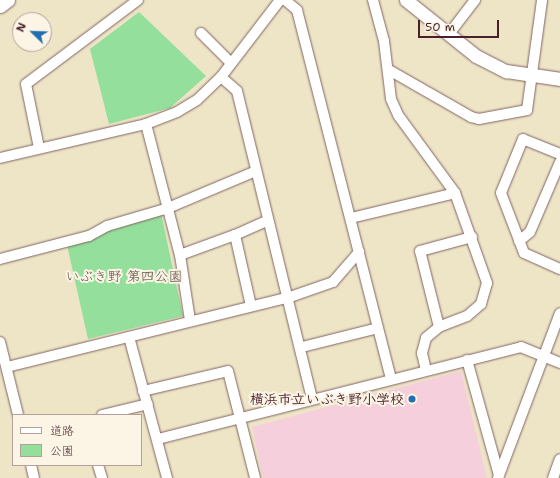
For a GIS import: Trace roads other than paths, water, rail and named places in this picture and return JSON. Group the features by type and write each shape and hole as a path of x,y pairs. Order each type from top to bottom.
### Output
{"street":[{"path":"0,6 8,0"},
{"path":"39,148 26,84 138,0"},
{"path":"0,158 146,124 197,100 221,77 280,0"},
{"path":"286,0 297,10 391,379"},
{"path":"373,0 388,70 392,99 398,115 455,193 472,237 487,283 481,304 467,316 439,327 426,338 422,353 426,370"},
{"path":"406,0 482,59 506,71 531,77 560,79"},
{"path":"449,34 476,0"},
{"path":"388,70 479,119 528,110 542,0"},
{"path":"201,33 232,63"},
{"path":"221,77 237,91 268,220 302,346 312,399"},
{"path":"146,124 180,255 190,320"},
{"path":"560,154 523,139 500,193 524,253 560,269"},
{"path":"519,241 530,232 560,162"},
{"path":"0,259 89,236 107,226 168,208 256,172"},
{"path":"350,218 455,193"},
{"path":"180,255 235,235 268,220"},
{"path":"235,235 250,306"},
{"path":"439,327 420,251 472,237"},
{"path":"7,367 129,337 190,320 290,297 333,282 359,252"},
{"path":"498,476 560,313"},
{"path":"302,346 378,328"},
{"path":"129,337 143,391 158,439 167,478"},
{"path":"0,342 18,414"},
{"path":"158,439 521,347 560,363"},
{"path":"467,360 498,476"},
{"path":"143,391 228,371 255,478"},
{"path":"106,414 148,404"},
{"path":"553,478 560,459"},
{"path":"31,466 34,478"},
{"path":"98,466 102,478"}],"place":[{"name":"横浜市立いぶき野小学校","path":"412,399"}],"park label":[{"name":"いぶき野 第四公園","path":"124,276"}]}
